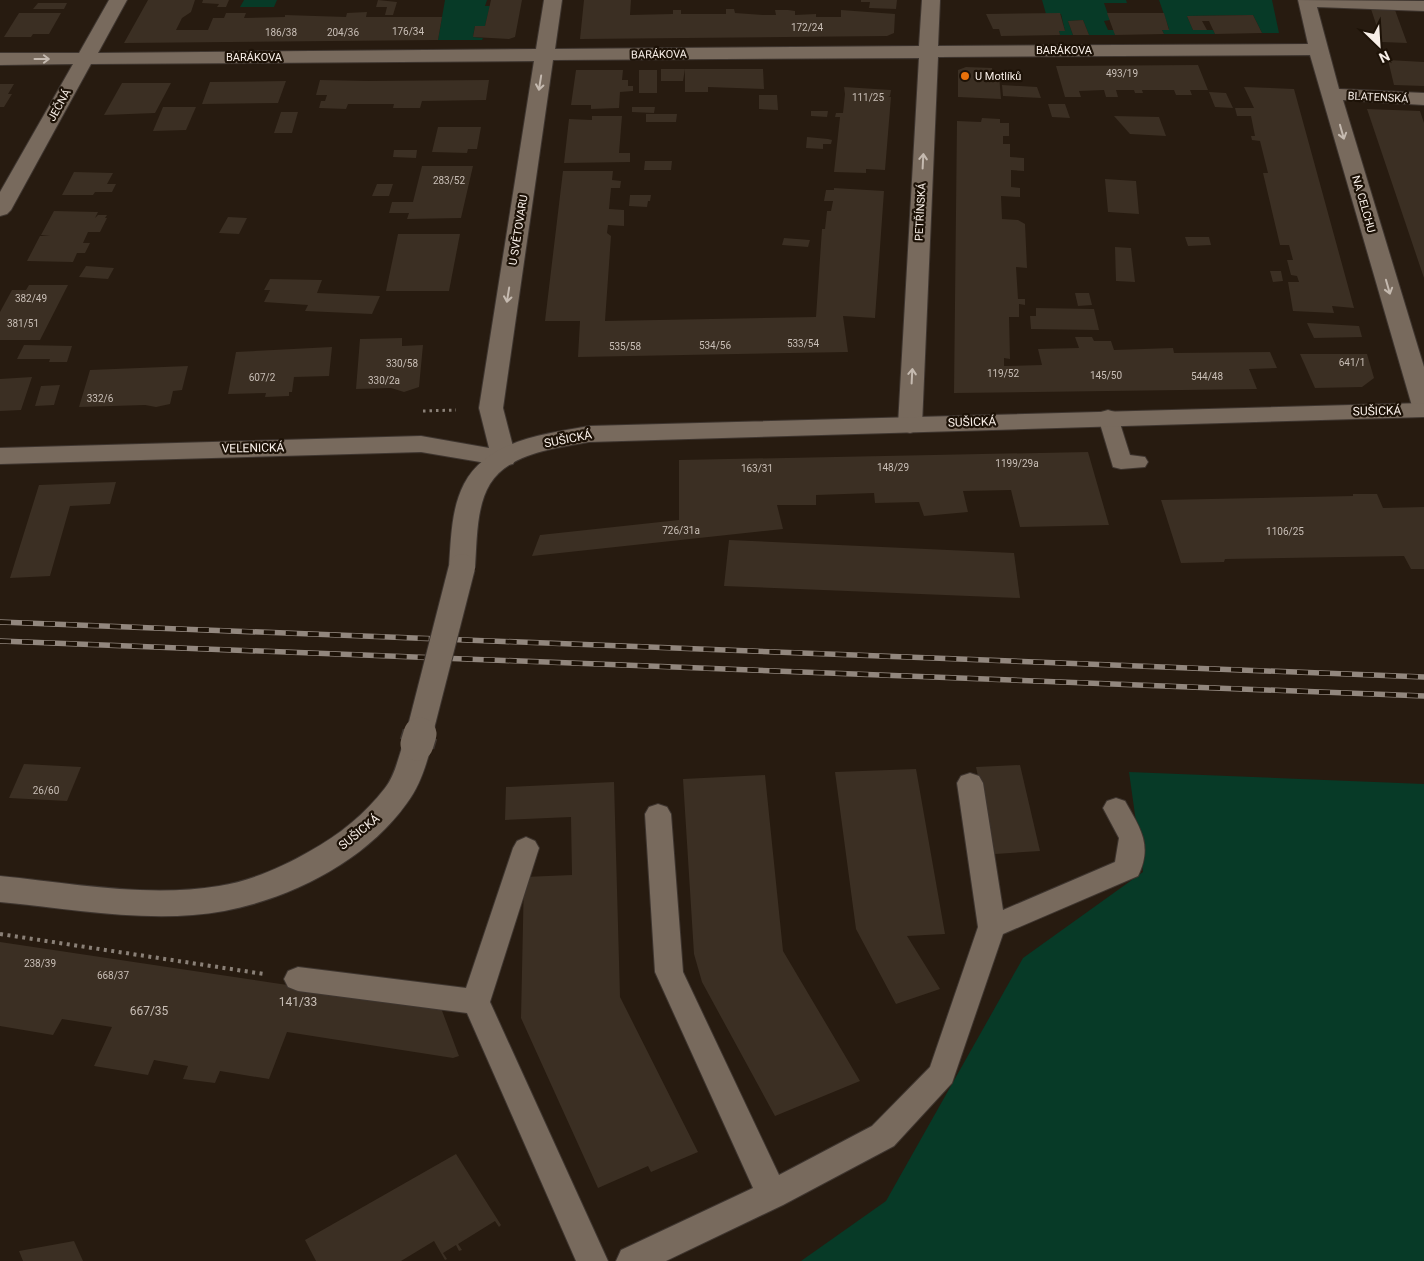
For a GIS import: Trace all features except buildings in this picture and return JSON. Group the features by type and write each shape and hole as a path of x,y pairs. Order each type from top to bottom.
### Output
{"street":[{"name":"JEČNÁ","path":"0,210 118,0"},
{"name":"U SVĚTOVARU","path":"504,458 490,408 553,0"},
{"name":"PETŘÍNSKÁ","path":"910,425 931,0"},
{"path":"1307,0 1424,6"},
{"name":"NA CELCHU","path":"1307,0 1318,49 1424,408"},
{"name":"BARÁKOVA","path":"0,59 1318,49"},
{"name":"BLATENSKÁ","path":"1331,94 1424,99"},
{"name":"SUŠICKÁ","path":"0,889 116,900 194,902 228,897 299,872 323,858 376,820 397,795 410,770 462,567 470,510 477,484 504,458 528,448 589,434 1424,408"},
{"name":"VELENICKÁ","path":"0,456 421,444 504,458"}],"lane":[{"path":"1108,417 1121,462 1137,462"},
{"path":"632,1261 772,1195 883,1136 942,1074 992,927 970,783"},
{"path":"992,927 1128,868 1132,838 1116,808"},
{"path":"658,814 669,972 772,1195"},
{"path":"526,848 476,1002 592,1261"},
{"path":"298,979 476,1002"}],"path":[{"path":"0,934 298,979"}],"green space":[{"path":"244,0 277,0 274,7 240,7"},
{"path":"445,0 487,0 485,6 490,6 485,26 475,26 473,37 483,38 482,40 438,40"},
{"path":"1042,0 1126,0 1127,3 1104,3 1110,20 1104,21 1108,30 1114,30 1115,35 1089,35 1083,20 1068,21 1073,35 1060,35 1059,31 1065,31 1061,14 1046,14"},
{"path":"1159,0 1272,0 1279,33 1262,33 1253,15 1187,16 1193,30 1213,30 1215,34 1164,34 1162,30 1169,29"},
{"path":"1129,772 1424,784 1424,1261 801,1261 886,1201 1023,958 1143,872"}],"railway":[{"path":"0,622 1424,677"},
{"path":"0,641 1424,696"}],"place":[{"name":"U Motlíků","path":"965,76"}]}
